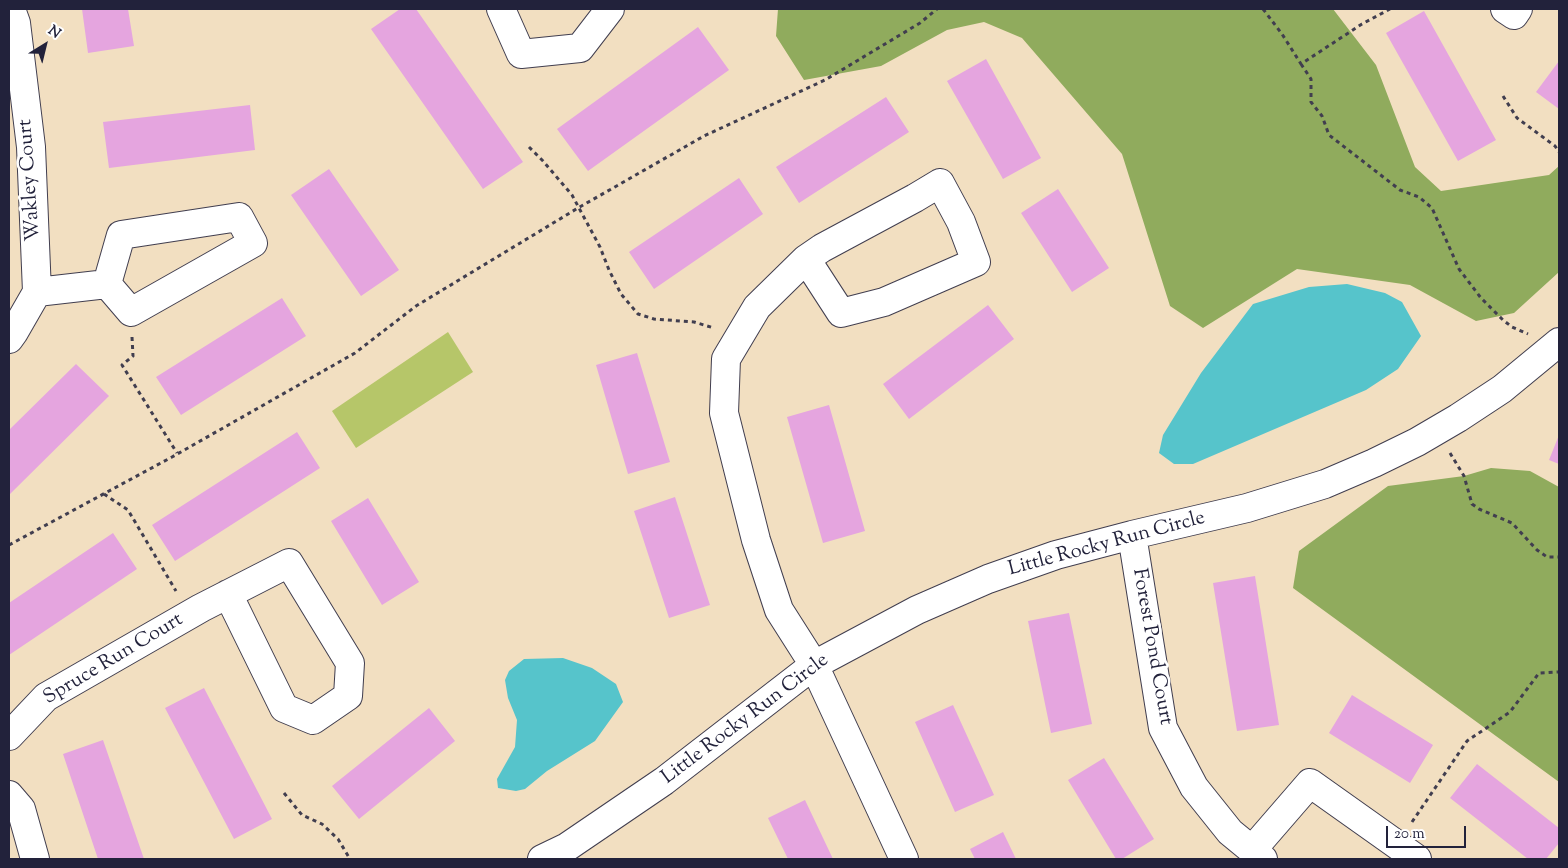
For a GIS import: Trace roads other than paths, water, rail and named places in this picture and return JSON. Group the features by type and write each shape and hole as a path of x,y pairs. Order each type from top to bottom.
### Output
{"street":[{"name":"Wakley Court","path":"12,9 16,23 32,147 37,292"},
{"path":"501,9 521,54 580,48 610,9"},
{"path":"1504,9 1514,15 1518,9"},
{"path":"806,259 841,313 884,302 976,262 961,222 940,183 822,248 806,259 757,308 726,358 724,413 756,540 779,610 814,665 904,859"},
{"path":"239,217 253,244 130,312 107,284 122,235 239,217"},
{"path":"9,339 37,292 107,284"},
{"name":"Little Rocky Run Circle","path":"542,859 566,847 664,781 814,665 917,610 988,579 1056,555 1248,508 1325,484 1374,463 1458,418 1502,389 1552,348"},
{"name":"Forest Pond Court","path":"1132,535 1162,728 1194,787 1230,832 1257,855 1310,783 1406,852"},
{"name":"Spruce Run Court","path":"9,736 46,697 190,614 228,594 289,563 350,663 348,696 313,720 284,708 228,594"},
{"path":"9,795 21,810 35,859"}],"water":[{"path":"1347,284 1385,293 1402,302 1421,336 1398,369 1366,390 1193,464 1174,464 1159,453 1163,435 1201,373 1253,304 1309,287"},
{"path":"563,658 592,668 616,684 623,702 595,741 547,771 525,789 516,791 498,788 497,779 515,747 517,720 508,698 505,680 509,671 524,659"}]}
